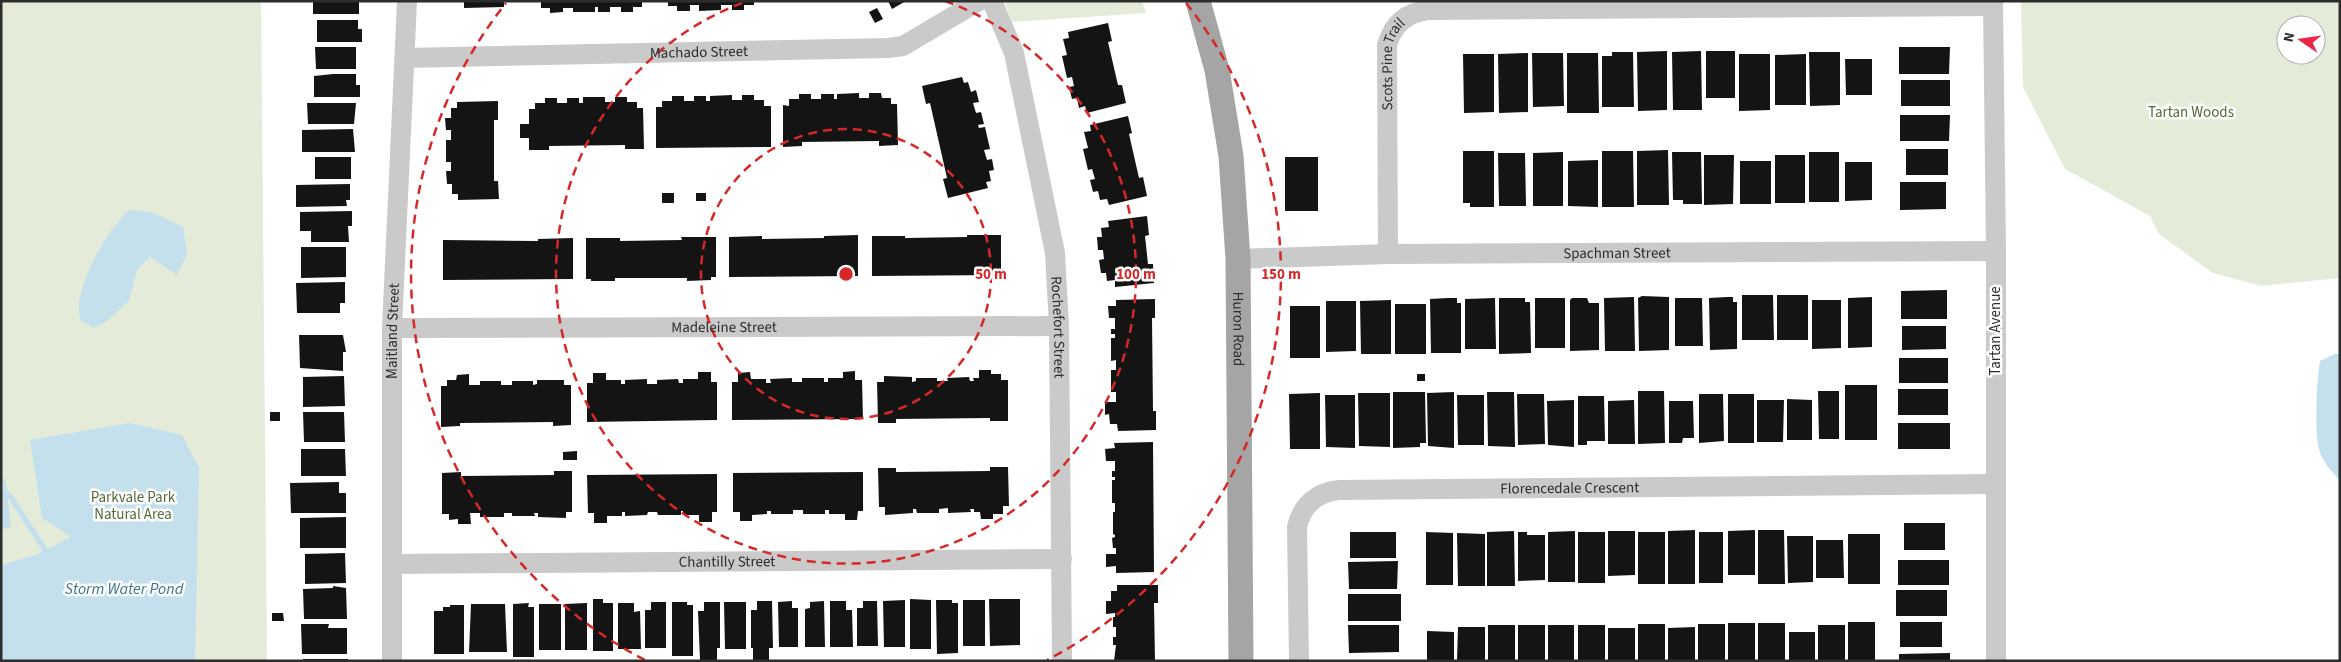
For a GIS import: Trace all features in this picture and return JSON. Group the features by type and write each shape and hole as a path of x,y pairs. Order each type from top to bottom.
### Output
{"main road":[{"name":"Huron Road","path":"1198,1 1217,70 1231,154 1238,259 1241,661"}],"street":[{"name":"Maitland Street","path":"392,661 392,328 407,1"},
{"name":"Machado Street","path":"405,58 888,48 903,46 979,1"},
{"name":"Rochefort Street","path":"992,1 1014,53 1054,253 1059,326 1062,661"},
{"name":"Tartan Avenue","path":"1993,4 1996,251 1996,661"},
{"name":"Scots Pine Trail","path":"1388,254 1387,45 1396,26 1415,13 1439,10 1993,4"},
{"name":"Spachman Street","path":"1238,259 1388,254 1996,251"},
{"name":"Madeleine Street","path":"392,328 1059,326"},
{"name":"Florencedale Crescent","path":"1299,661 1297,527 1301,514 1309,503 1326,492 1340,490 1995,484"},
{"name":"Chantilly Street","path":"392,564 1062,559"}],"green space":[{"name":"Parkvale Park Natural Area","path":"1,1 261,1 267,661 1,661"},
{"path":"1004,1 1142,1 1146,13 1012,22"},
{"name":"Tartan Woods","path":"2021,1 2340,1 2340,278 2261,286 2213,273 2159,234 2150,216 2065,169 2023,87"}],"water":[{"path":"129,210 152,212 183,227 187,254 177,275 150,257 137,270 129,301 107,321 94,328 80,320 79,303 82,289 92,264 105,240"},
{"path":"2335,354 2340,354 2340,481 2322,458 2317,441 2316,419 2320,361"},
{"name":"Storm Water Pond","path":"130,423 182,435 199,468 195,661 1,661 1,565 36,555 71,537 42,518 30,440"},
{"path":"1,475 6,483 11,527 1,530"}],"building":[{"path":"313,1 359,1 359,14 313,14"},
{"path":"464,1 504,1 504,7 464,8"},
{"path":"541,1 642,1 642,7 633,7 633,12 621,12 621,7 610,7 610,12 598,12 598,7 595,7 595,12 573,12 573,8 563,8 563,12 550,13 550,8 541,8"},
{"path":"668,1 754,1 754,5 744,5 744,10 732,10 732,5 721,5 721,10 699,11 699,5 690,5 690,11 677,11 677,6 668,6"},
{"path":"888,1 906,1 892,9"},
{"path":"877,8 883,19 875,23 869,12"},
{"path":"317,20 358,20 358,29 362,29 362,42 317,42"},
{"path":"1108,23 1112,41 1108,42 1118,85 1122,85 1126,103 1087,113 1085,106 1079,108 1077,98 1072,99 1069,87 1074,86 1072,77 1067,78 1062,56 1067,55 1063,39 1069,38 1068,32"},
{"path":"315,47 356,47 356,69 316,69"},
{"path":"1899,47 1950,47 1949,74 1899,74"},
{"path":"1667,51 1667,110 1638,111 1637,52"},
{"path":"1701,51 1702,110 1673,110 1672,52"},
{"path":"1706,51 1735,51 1735,98 1706,98"},
{"path":"1612,52 1633,52 1634,107 1602,107 1602,56 1612,56"},
{"path":"1809,52 1840,52 1840,105 1810,106"},
{"path":"1528,53 1528,112 1499,113 1498,54"},
{"path":"1532,53 1563,53 1564,106 1533,107"},
{"path":"1567,53 1598,53 1599,113 1567,113"},
{"path":"1463,54 1494,54 1494,112 1464,113"},
{"path":"1739,54 1770,54 1770,110 1739,111"},
{"path":"1806,54 1806,105 1775,105 1775,55"},
{"path":"1845,59 1872,59 1872,95 1846,95"},
{"path":"356,74 356,85 360,85 360,97 314,97 314,76"},
{"path":"962,77 964,83 968,82 971,92 976,90 979,102 973,103 976,113 981,112 984,124 978,125 979,128 985,127 990,149 984,150 987,160 992,159 994,170 989,171 991,181 986,182 988,188 948,198 943,179 947,178 930,103 926,104 922,86"},
{"path":"1901,80 1950,80 1950,106 1901,106"},
{"path":"859,93 859,98 869,98 869,93 881,93 882,98 891,98 891,104 897,104 898,145 879,146 879,141 802,142 802,146 783,147 783,105 789,106 789,99 799,99 799,94 811,94 811,99 821,99 821,94 834,94 834,99 837,99 837,94"},
{"path":"732,95 732,100 742,100 742,95 754,95 754,100 764,100 764,106 771,106 771,147 656,148 656,107 662,107 662,101 672,101 672,96 684,96 684,101 694,101 694,96 706,96 706,101 710,101 710,96"},
{"path":"583,97 605,97 605,102 615,102 615,97 627,97 627,102 637,102 637,108 643,108 644,149 625,149 625,145 549,146 549,150 529,150 529,138 520,138 520,124 529,124 529,109 535,109 535,103 545,103 545,98 557,98 557,103 567,103 567,98 579,98 579,103 583,103"},
{"path":"498,101 498,120 494,120 494,181 498,181 499,199 458,200 458,194 452,194 452,184 447,184 446,171 451,171 451,162 446,162 446,140 451,140 451,130 446,130 445,118 451,118 451,108 457,108 457,102"},
{"path":"307,103 356,103 354,124 308,124"},
{"path":"1900,115 1950,115 1949,141 1900,141"},
{"path":"1128,116 1132,133 1129,134 1139,178 1143,177 1147,196 1109,205 1107,199 1100,200 1098,191 1093,192 1090,180 1095,179 1092,169 1088,170 1083,149 1088,148 1084,132 1091,131 1090,125"},
{"path":"353,129 355,152 302,152 302,130"},
{"path":"1906,149 1948,149 1948,175 1906,175"},
{"path":"1668,150 1669,205 1637,205 1637,151"},
{"path":"1463,151 1494,151 1494,207 1470,207 1470,203 1463,203"},
{"path":"1602,151 1633,151 1634,207 1602,207"},
{"path":"1563,152 1563,206 1533,206 1533,153"},
{"path":"1672,152 1701,152 1702,204 1683,204 1683,200 1673,200"},
{"path":"1809,152 1839,152 1839,202 1809,202"},
{"path":"1498,153 1525,153 1526,206 1499,206"},
{"path":"1704,155 1734,155 1733,204 1704,205"},
{"path":"1775,155 1805,155 1805,203 1775,203"},
{"path":"315,157 351,157 351,179 315,179"},
{"path":"1285,157 1318,157 1318,211 1285,211"},
{"path":"1598,160 1598,207 1568,206 1568,161"},
{"path":"1740,161 1771,161 1771,204 1740,204"},
{"path":"1845,162 1872,162 1872,200 1845,201"},
{"path":"1900,182 1946,182 1946,209 1900,210"},
{"path":"350,184 350,200 346,200 347,206 296,207 296,185"},
{"path":"662,193 674,193 674,203 662,203"},
{"path":"696,193 706,193 706,201 696,201"},
{"path":"352,211 352,226 348,226 349,242 311,242 311,231 300,231 300,212"},
{"path":"1147,216 1149,235 1145,236 1148,264 1153,264 1154,283 1115,287 1115,280 1107,281 1106,273 1101,273 1099,260 1104,259 1103,250 1098,250 1097,237 1102,237 1101,228 1109,227 1108,221"},
{"path":"858,235 858,276 729,277 729,237 762,236 762,239 824,238 824,236"},
{"path":"967,235 1001,235 1001,275 872,276 872,236 905,236 905,238 967,237"},
{"path":"681,237 716,237 716,277 711,277 711,280 687,281 687,278 615,278 615,281 591,281 591,279 586,279 586,238 620,238 620,241 682,240"},
{"path":"573,238 573,279 443,280 443,240 538,241 538,239"},
{"path":"301,247 346,247 346,277 301,278"},
{"path":"345,282 345,303 340,303 340,313 297,313 296,283"},
{"path":"1947,290 1947,319 1901,319 1901,291"},
{"path":"1742,295 1773,295 1774,340 1742,340"},
{"path":"1777,295 1808,295 1808,340 1777,340"},
{"path":"1642,296 1669,297 1669,350 1639,351 1638,298"},
{"path":"1634,297 1635,351 1605,351 1604,298"},
{"path":"1733,297 1733,302 1737,302 1737,349 1710,350 1709,298"},
{"path":"1872,297 1872,347 1848,348 1848,298"},
{"path":"1457,298 1457,303 1461,303 1461,353 1431,353 1430,299"},
{"path":"1495,298 1496,349 1465,349 1465,299"},
{"path":"1499,298 1525,298 1525,302 1530,302 1531,353 1499,354"},
{"path":"1535,298 1565,298 1565,348 1535,348"},
{"path":"1572,298 1587,298 1589,303 1599,303 1599,350 1570,351 1570,300"},
{"path":"1675,298 1702,298 1703,346 1675,346"},
{"path":"1155,299 1155,318 1152,318 1153,411 1156,411 1156,430 1118,431 1117,424 1110,424 1109,414 1105,415 1105,402 1116,402 1116,392 1111,392 1111,370 1116,370 1116,360 1111,361 1111,338 1115,338 1115,334 1111,334 1111,329 1115,329 1115,318 1109,318 1108,306 1116,306 1116,300"},
{"path":"1391,300 1391,354 1361,354 1360,301"},
{"path":"1812,300 1841,300 1841,348 1812,349"},
{"path":"1326,301 1356,301 1356,351 1326,352"},
{"path":"1395,304 1426,304 1426,354 1395,354"},
{"path":"1290,306 1320,306 1320,358 1290,358"},
{"path":"1902,326 1946,326 1946,349 1902,350"},
{"path":"299,335 343,335 346,352 343,352 343,371 300,368"},
{"path":"1899,358 1948,358 1948,383 1899,383"},
{"path":"979,370 991,370 991,374 1001,374 1001,380 1008,380 1008,421 990,421 990,418 896,419 896,423 878,423 877,382 884,382 884,376 912,377 912,382 916,381 916,378 937,378 937,381 948,381 947,378 969,377 970,381 974,381 973,378 979,378"},
{"path":"855,371 855,380 862,380 863,419 732,420 732,382 738,382 738,373 750,372 751,379 766,379 766,383 771,383 770,379 792,378 792,382 802,382 802,378 824,378 824,382 828,382 828,378 843,378 843,372"},
{"path":"698,372 711,372 711,382 717,382 717,420 587,422 587,383 593,383 593,373 606,373 606,380 621,380 621,384 625,384 625,380 647,379 647,384 657,384 657,380 678,379 679,383 683,383 683,379 698,379"},
{"path":"469,374 469,385 480,385 480,381 501,381 501,385 512,385 512,381 533,381 533,385 537,384 537,380 564,380 564,385 571,385 571,425 553,426 553,422 460,423 460,426 441,427 441,386 447,386 447,380 456,380 457,375"},
{"path":"1417,374 1425,374 1425,381 1417,381"},
{"path":"344,376 345,406 303,407 303,377"},
{"path":"1845,385 1877,385 1877,440 1845,440"},
{"path":"1898,389 1948,389 1948,415 1898,415"},
{"path":"1638,391 1664,391 1665,443 1638,444"},
{"path":"1818,391 1839,391 1839,439 1819,439"},
{"path":"1393,392 1425,392 1426,443 1420,443 1420,447 1393,448"},
{"path":"1454,392 1454,448 1428,446 1427,393"},
{"path":"1487,392 1514,392 1515,447 1488,446"},
{"path":"1320,393 1320,449 1290,449 1289,394"},
{"path":"1358,393 1390,393 1390,447 1359,446"},
{"path":"1517,394 1544,394 1545,444 1518,445"},
{"path":"1699,394 1723,394 1724,441 1699,443"},
{"path":"1728,394 1754,394 1754,443 1728,443"},
{"path":"1325,395 1355,395 1355,448 1326,447"},
{"path":"1457,395 1484,395 1484,445 1458,445"},
{"path":"1578,396 1604,396 1605,441 1587,441 1587,445 1578,445"},
{"path":"1787,399 1812,400 1812,440 1787,440"},
{"path":"1574,400 1574,447 1548,445 1547,401"},
{"path":"1634,400 1635,444 1608,444 1608,401"},
{"path":"1757,400 1784,400 1783,442 1757,442"},
{"path":"1669,401 1693,401 1694,438 1683,438 1682,443 1669,443"},
{"path":"270,412 280,412 280,421 270,421"},
{"path":"303,412 344,412 345,442 304,442"},
{"path":"1898,423 1950,423 1950,449 1898,449"},
{"path":"1153,442 1154,572 1116,573 1116,566 1106,567 1106,554 1116,554 1116,548 1113,548 1112,538 1115,537 1113,534 1115,503 1112,503 1112,480 1115,480 1115,477 1112,477 1112,471 1115,471 1115,461 1106,461 1105,449 1115,448 1114,443"},
{"path":"301,449 345,449 346,476 301,476"},
{"path":"577,451 577,460 563,460 563,452"},
{"path":"990,467 1008,467 1009,506 1003,506 1003,514 993,514 993,519 981,519 980,512 974,512 974,509 970,509 971,512 948,513 948,508 939,509 939,513 917,513 916,509 913,509 913,513 885,515 885,507 879,507 878,468 896,468 896,472 990,471"},
{"path":"554,471 572,471 572,512 566,512 566,518 538,517 538,513 534,513 535,516 512,516 512,513 504,513 504,517 480,517 480,513 470,513 471,524 458,524 458,519 449,520 449,514 442,514 442,473 461,472 461,476 554,475"},
{"path":"863,472 863,511 858,511 857,520 845,520 845,514 829,514 829,510 825,510 825,514 803,514 803,510 793,510 793,514 771,514 771,511 767,511 767,514 752,515 752,521 740,521 740,512 733,512 733,473"},
{"path":"717,474 717,512 712,512 712,522 699,522 699,515 683,515 683,511 681,511 681,515 658,515 657,512 648,512 647,515 625,516 625,512 622,512 622,516 607,516 607,523 594,523 594,513 588,513 587,475"},
{"path":"339,482 339,493 346,493 346,513 291,513 290,483"},
{"path":"346,517 346,548 300,548 300,518"},
{"path":"1904,523 1945,523 1945,550 1904,550"},
{"path":"1695,530 1695,584 1668,584 1668,531"},
{"path":"1755,530 1755,575 1728,575 1728,531"},
{"path":"1758,530 1784,530 1785,584 1758,584"},
{"path":"1514,531 1515,586 1487,586 1487,532"},
{"path":"1575,531 1575,582 1548,582 1548,532"},
{"path":"1608,531 1635,531 1635,575 1608,576"},
{"path":"1350,532 1396,532 1396,558 1350,558"},
{"path":"1426,532 1453,533 1453,585 1426,585"},
{"path":"1518,532 1527,532 1527,535 1545,535 1545,580 1518,581"},
{"path":"1578,532 1605,532 1605,583 1578,583"},
{"path":"1638,532 1665,532 1665,584 1638,584"},
{"path":"1699,532 1723,532 1723,583 1699,583"},
{"path":"1457,533 1485,534 1485,586 1458,586"},
{"path":"1848,534 1880,534 1880,584 1848,584"},
{"path":"1787,536 1813,536 1813,582 1788,583"},
{"path":"1816,540 1843,540 1844,578 1816,578"},
{"path":"345,553 346,583 305,584 305,554"},
{"path":"1898,560 1949,560 1949,585 1898,585"},
{"path":"1398,561 1397,589 1349,589 1348,562"},
{"path":"1117,585 1158,585 1158,603 1154,603 1155,661 1114,661 1116,645 1113,645 1113,637 1116,637 1116,627 1113,627 1113,617 1115,617 1115,613 1106,614 1106,601 1111,601 1111,591 1117,591"},
{"path":"333,586 346,588 347,619 304,619 303,589 333,588"},
{"path":"1896,590 1947,590 1947,616 1896,616"},
{"path":"1348,594 1401,594 1401,621 1348,621"},
{"path":"593,599 603,599 603,603 613,603 613,651 593,651"},
{"path":"910,599 931,600 931,649 910,649"},
{"path":"989,599 1020,599 1020,645 990,646"},
{"path":"905,600 905,647 884,647 883,601"},
{"path":"936,600 952,600 952,603 958,603 958,653 937,654"},
{"path":"963,600 985,600 985,646 963,646"},
{"path":"757,601 772,601 773,648 769,648 769,660 753,660 753,648 751,648 751,610 757,610"},
{"path":"792,601 792,608 798,608 798,647 779,647 778,602"},
{"path":"824,601 825,647 805,647 805,609 810,608 810,602"},
{"path":"830,601 846,601 846,610 852,610 853,647 830,647"},
{"path":"863,601 877,601 878,646 857,646 857,608 863,608"},
{"path":"651,602 666,602 666,648 645,648 645,610 651,610"},
{"path":"672,602 687,602 687,605 693,605 693,656 672,656"},
{"path":"704,602 720,602 720,648 717,648 717,660 700,660 698,611 704,611"},
{"path":"724,602 746,602 746,649 725,649"},
{"path":"529,603 528,607 534,607 534,657 513,657 513,604"},
{"path":"587,603 587,650 565,650 565,604"},
{"path":"618,603 634,603 634,612 640,611 641,649 618,649"},
{"path":"471,604 505,604 507,652 469,652"},
{"path":"539,604 561,604 561,650 539,650"},
{"path":"450,605 464,605 464,654 434,654 434,611 443,611 443,607 450,607"},
{"path":"272,613 283,613 284,621 272,621"},
{"path":"1848,622 1875,622 1875,661 1848,661"},
{"path":"1900,622 1942,622 1942,647 1900,647"},
{"path":"1728,623 1755,623 1755,661 1728,661"},
{"path":"1758,623 1785,623 1785,661 1758,661"},
{"path":"301,624 329,624 328,628 347,628 347,654 302,654"},
{"path":"1638,624 1665,624 1665,661 1638,661"},
{"path":"1698,624 1725,624 1725,661 1698,661"},
{"path":"1348,625 1399,625 1399,652 1349,653"},
{"path":"1488,625 1515,625 1515,661 1488,661"},
{"path":"1518,625 1545,625 1545,661 1518,661"},
{"path":"1548,625 1574,625 1574,661 1548,661"},
{"path":"1578,625 1605,625 1605,661 1578,661"},
{"path":"1818,625 1845,625 1845,661 1818,661"},
{"path":"1458,627 1485,627 1485,661 1457,661"},
{"path":"1695,627 1695,661 1668,661 1668,628"},
{"path":"1608,628 1635,628 1635,661 1608,661"},
{"path":"1427,631 1454,632 1454,661 1427,661"},
{"path":"1789,632 1815,632 1815,661 1789,661"},
{"path":"1950,653 1950,661 1899,661 1899,654"},
{"path":"303,659 348,659 348,661 303,661"}],"waterway":[{"path":"1,488 10,496 49,556"}]}
